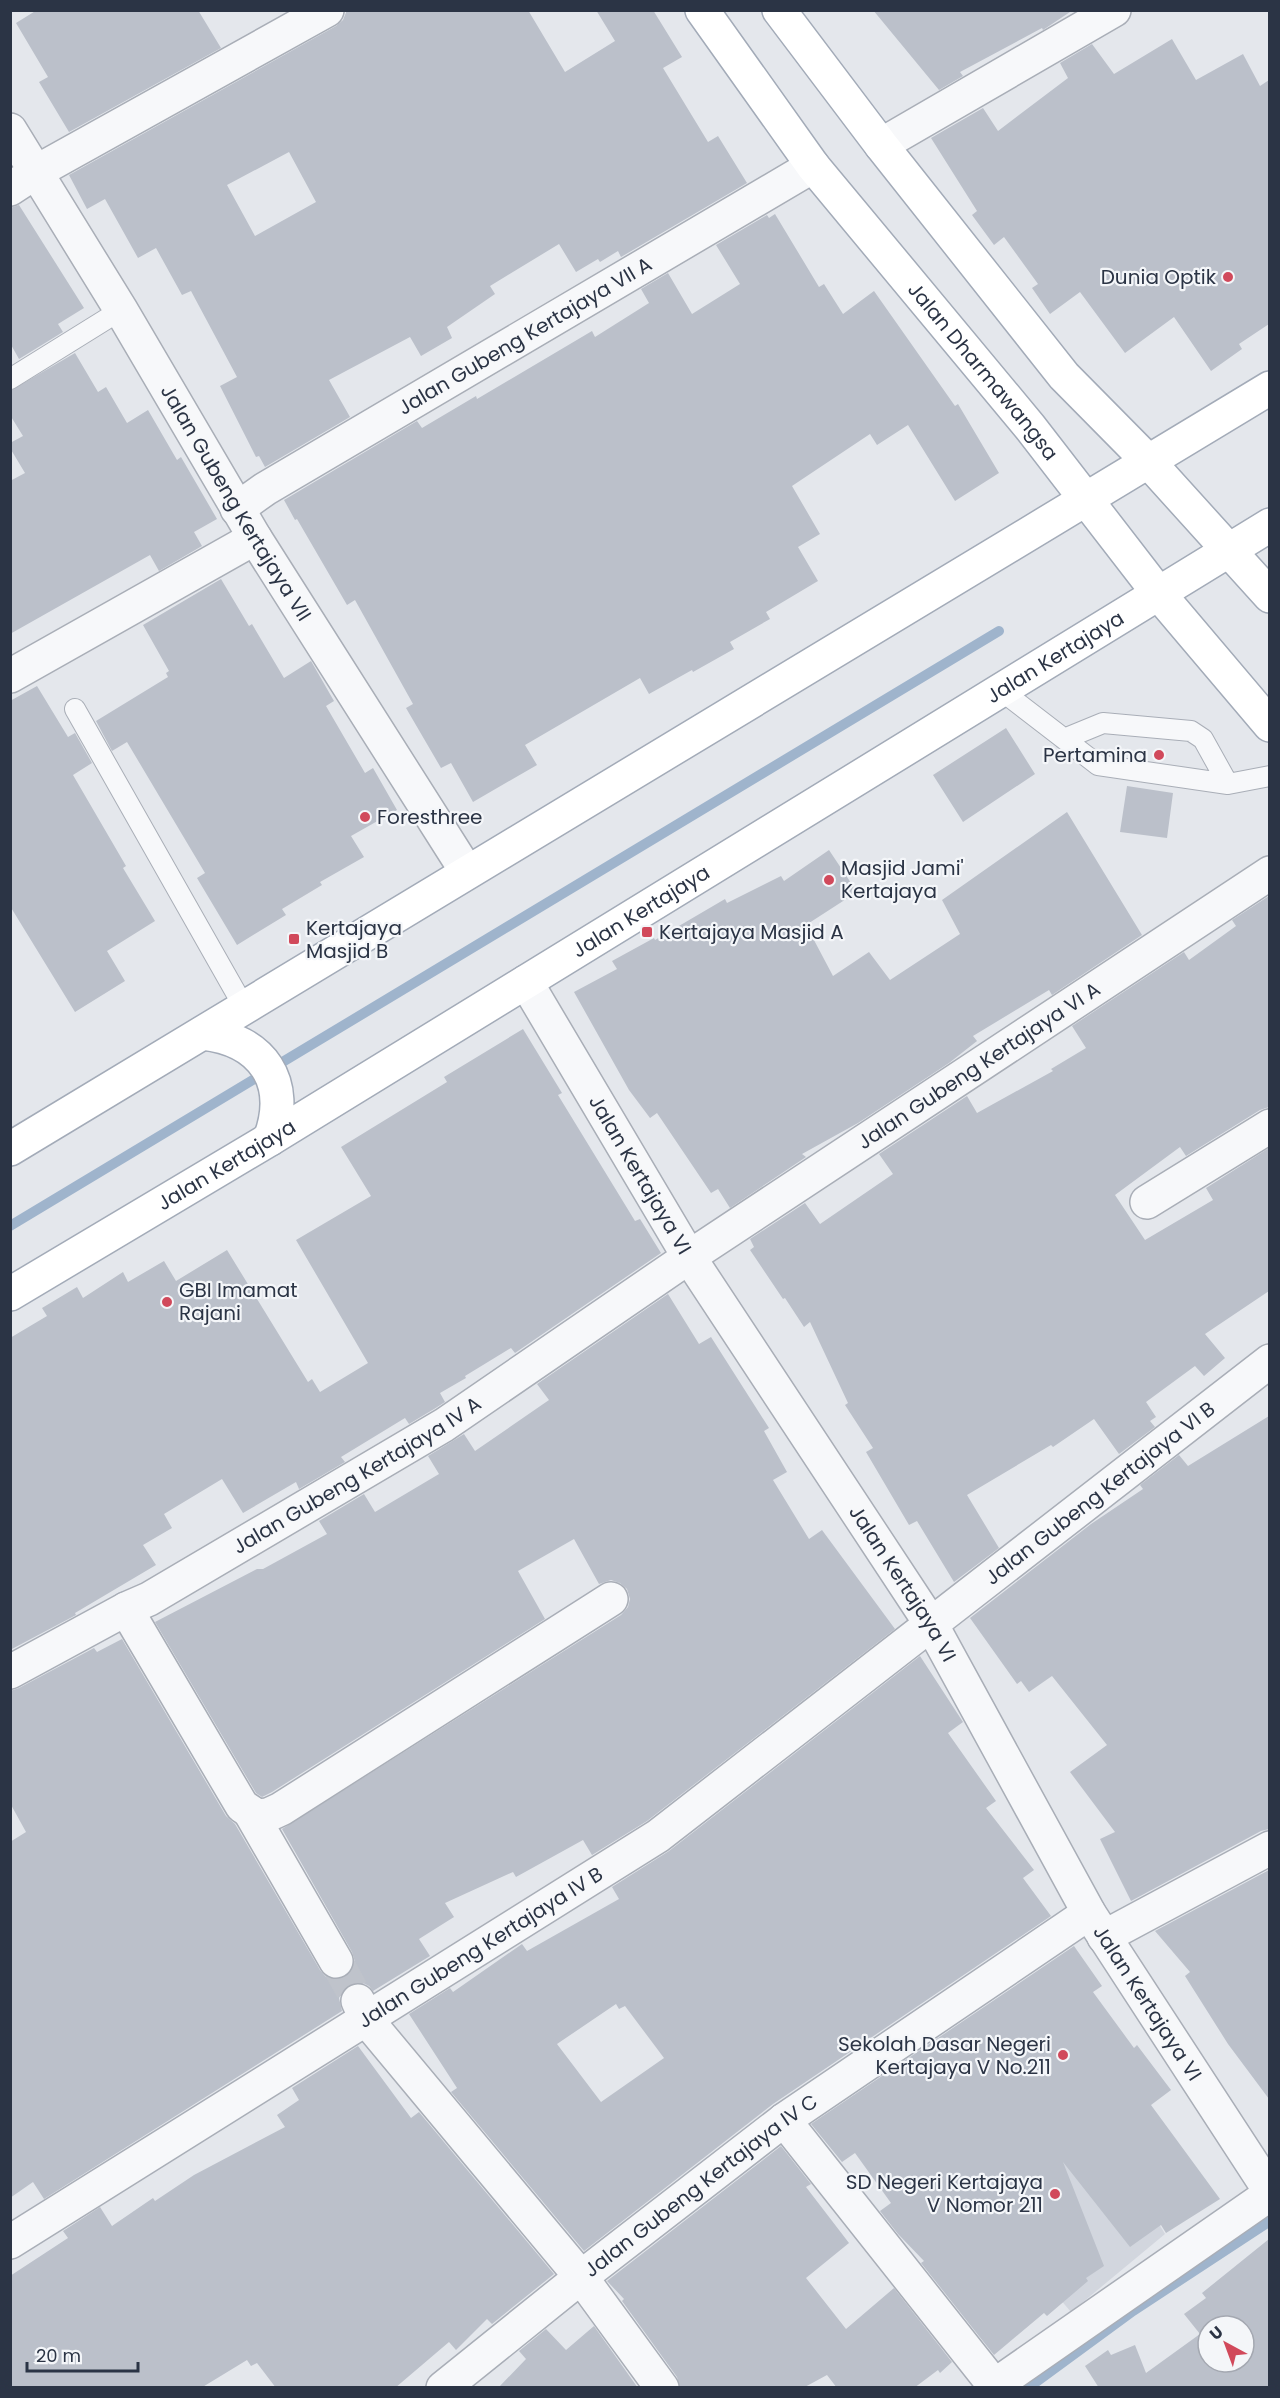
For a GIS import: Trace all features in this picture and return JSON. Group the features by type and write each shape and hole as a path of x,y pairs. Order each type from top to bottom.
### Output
{"main road":[{"name":"Jalan Dharmawangsa","path":"702,10 813,166 1086,498 1159,594 1269,725"},
{"path":"779,10 881,145 1064,376 1148,461 1269,596"},
{"path":"10,1149 1269,388"},
{"name":"Jalan Kertajaya","path":"10,1294 270,1139 1269,525"},
{"path":"203,1033 221,1035 239,1041 267,1066 278,1102 277,1121 270,1139"}],"street":[{"path":"23,180 327,10"},
{"path":"881,145 1114,10"},
{"name":"Jalan Gubeng Kertajaya VII","path":"10,130 23,180 121,310 237,509 467,872"},
{"name":"Jalan Gubeng Kertajaya VII A","path":"237,509 265,489 813,166"},
{"path":"11,675 255,538"},
{"name":"Jalan Gubeng Kertajaya VI A","path":"688,1257 1269,873"},
{"name":"Jalan Kertajaya VI","path":"526,982 688,1257 931,1624 1096,1925 1269,2192"},
{"path":"1147,1202 1269,1126"},
{"name":"Jalan Gubeng Kertajaya IV A","path":"10,1671 149,1599 444,1425 688,1257"},
{"name":"Jalan Gubeng Kertajaya VI B","path":"931,1624 1269,1361"},
{"path":"250,1812 257,1816 268,1815 281,1809 611,1599"},
{"path":"126,1609 239,1800 250,1812 336,1961"},
{"name":"Jalan Gubeng Kertajaya IV B","path":"10,2242 362,2010 658,1836 931,1624"},
{"name":"Jalan Gubeng Kertajaya IV C","path":"443,2388 581,2277 784,2120 1096,1925 1269,1848"},
{"path":"362,2010 581,2277 662,2388"},
{"path":"784,2120 993,2386 1269,2192"}],"lane":[{"path":"10,379 121,310"},
{"path":"1002,691 1098,765 1228,784 1269,776"},
{"path":"75,709 244,1007"},
{"path":"1064,739 1103,723 1191,730 1203,739 1228,784"}],"shaded area":[{"name":"SD Negeri Kertajaya V Nomor 211","path":"1062,2104 1150,2209 1165,2234 1071,2312 958,2179"}],"building":[{"path":"37,10 198,10 221,48 69,132 39,82 48,77 16,23"},
{"path":"347,10 528,10 565,72 615,41 596,10 653,10 682,57 663,68 708,142 718,136 747,183 621,257 618,251 576,272 559,244 490,286 495,294 447,327 452,338 421,356 410,337 329,380 350,417 265,467 259,456 256,457 220,386 237,377 191,291 182,295 156,248 138,258 105,199 87,209 69,175 343,20","holes":["289,152 316,202 255,236 227,185"]},
{"path":"873,10 1073,10 1043,30 1042,28 960,72 963,76 939,90"},
{"path":"1172,39 1196,80 1243,54 1260,86 1269,80 1269,324 1239,344 1242,349 1211,371 1174,317 1125,353 1080,292 1050,314 1032,288 1038,284 1004,237 994,245 972,215 977,211 931,138 983,108 998,131 1068,78 1060,63 1092,44 1114,74"},
{"path":"19,205 84,308 58,324 63,332 19,359 10,343 10,208"},
{"path":"775,214 819,287 824,284 843,314 874,291 955,406 958,404 999,473 955,501 908,425 877,445 870,434 792,486 820,534 798,547 818,581 766,612 770,619 730,642 734,649 693,672 692,670 649,694 640,678 525,745 537,765 473,802 451,763 441,768 406,708 413,704 355,600 347,605 284,500 417,421 422,428 476,396 477,399 592,331 595,337 649,303 641,289 668,273 692,314 740,284 716,245 767,215 769,218"},
{"path":"75,353 98,392 106,387 127,423 148,410 177,460 181,457 217,519 194,532 202,546 159,571 150,555 10,634 10,481 25,473 10,448 10,443 23,436 10,415 10,391"},
{"path":"221,579 249,626 252,624 284,678 311,661 334,701 326,706 365,773 373,768 397,810 351,836 364,857 320,882 322,885 282,909 286,915 237,945 197,878 205,873 127,742 112,751 96,721 168,677 166,673 169,671 143,625"},
{"path":"37,686 68,737 75,733 92,763 73,775 126,866 123,868 155,921 107,951 125,981 75,1012 10,906 10,701"},
{"path":"1006,728 1035,774 963,822 933,775"},
{"path":"1127,786 1173,793 1167,838 1120,832"},
{"path":"1067,812 1142,935 1052,995 1049,990 973,1036 977,1041 949,1063 858,1123 802,1154 806,1157 730,1208 718,1189 711,1193 657,1113 650,1118 629,1090 574,992 617,969 612,961 654,938 655,940 725,899 727,903 781,876 784,881 829,850 857,892 806,925 833,976 869,952 890,980 960,934 942,900"},
{"path":"1269,896 1269,1107 1260,1110 1186,1156 1180,1147 1115,1195 1145,1240 1213,1200 1206,1188 1269,1148 1269,1291 1205,1334 1225,1358 1204,1376 1195,1366 1146,1402 1156,1417 1150,1421 1155,1427 1119,1454 1094,1419 1053,1447 1051,1445 967,1495 999,1548 954,1582 917,1521 909,1525 866,1452 873,1448 845,1405 848,1403 810,1322 804,1327 785,1298 783,1299 750,1250 754,1247 750,1239 805,1203 820,1224 893,1174 879,1154 967,1096 977,1113 1053,1071 1051,1069 1086,1048 1072,1026 1184,952 1189,960 1236,926 1232,920"},
{"path":"523,1029 562,1093 558,1095 635,1221 640,1219 661,1253 515,1353 511,1348 440,1393 445,1402 409,1424 405,1418 341,1457 345,1462 299,1489 296,1482 243,1513 222,1479 164,1514 172,1528 143,1545 156,1565 75,1613 76,1615 10,1650 10,1338 47,1316 42,1308 77,1287 83,1298 123,1272 128,1282 164,1261 176,1281 227,1250 308,1382 312,1379 320,1392 368,1363 296,1240 371,1196 341,1147 447,1082 444,1077"},
{"path":"668,1294 699,1344 711,1337 769,1428 764,1431 787,1472 773,1480 809,1539 822,1530 895,1629 647,1821 592,1855 583,1840 516,1877 513,1872 445,1903 454,1917 419,1939 430,1956 373,1991 361,1982 350,1984 339,1998 342,2011 44,2199 33,2182 10,2198 10,1842 26,1832 10,1803 10,1691 94,1648 97,1652 122,1639 226,1816 235,1824 320,1970 326,1977 335,1980 346,1977 352,1971 355,1962 352,1952 282,1829 621,1615 628,1607 630,1599 627,1589 611,1580 599,1584 574,1539 518,1571 545,1619 262,1797 256,1793 155,1622 257,1569 263,1569 327,1534 319,1521 364,1494 375,1512 439,1474 428,1456 464,1434 475,1451 549,1400 537,1384"},
{"path":"1269,1416 1269,1829 1261,1831 1131,1901 1100,1839 1115,1832 1070,1772 1107,1745 1052,1676 1029,1692 1021,1681 1017,1684 970,1618 1091,1524 1143,1489 1140,1485 1179,1455 1188,1466"},
{"path":"920,1656 963,1722 948,1733 996,1801 986,1808 1034,1870 1023,1878 1051,1916 773,2104 584,2251 451,2092 457,2088 409,2014 450,1988 453,1992 522,1944 527,1951 619,1899 612,1887 669,1851","holes":["616,2004 619,2009 625,2006 664,2058 601,2102 557,2044"]},
{"path":"1269,1870 1269,2099 1228,2044 1185,1976 1190,1972 1155,1931"},
{"path":"1074,1946 1102,1986 1093,1992 1134,2048 1137,2045 1171,2090 1151,2105 1220,2199 1166,2233 1161,2225 1130,2247 1063,2162 1104,2266 1086,2278 1088,2281 1047,2316 1044,2313 994,2355 921,2263 924,2261 880,2211 891,2203 855,2153 842,2162 811,2124"},
{"path":"358,2046 411,2118 419,2112 554,2274 492,2324 487,2319 456,2350 449,2342 395,2388 276,2388 257,2363 251,2366 247,2360 201,2388 10,2388 10,2276 68,2238 63,2231 100,2207 112,2226 153,2198 155,2201 194,2175 285,2127 277,2115 299,2100 292,2088"},
{"path":"781,2146 811,2184 806,2187 849,2243 806,2278 846,2329 894,2288 952,2362 940,2373 938,2370 914,2388 837,2388 827,2375 803,2388 680,2388 677,2377 622,2301 624,2299 607,2281"},
{"path":"1269,2239 1269,2388 1099,2388 1085,2366 1108,2350 1111,2355 1135,2345 1146,2373 1196,2337 1196,2374 1256,2374 1256,2314 1196,2314 1196,2329 1184,2314 1206,2298 1202,2293"},
{"path":"594,2326 638,2388 498,2388 526,2359 519,2351 546,2329 566,2350"}],"waterway":[{"path":"10,1226 999,631"},
{"path":"1028,2388 1133,2311 1270,2221"}],"tunnel":[{"path":"336,1961 358,2001"}],"place":[{"name":"Dunia Optik","path":"1228,277"},
{"name":"Pertamina","path":"1159,755"},
{"name":"Foresthree","path":"365,817"},
{"name":"Masjid Jami' Kertajaya","path":"829,880"},
{"name":"Kertajaya Masjid A","path":"647,932"},
{"name":"Kertajaya Masjid B","path":"294,939"},
{"name":"GBI Imamat Rajani","path":"167,1302"},
{"name":"Sekolah Dasar Negeri Kertajaya V No.211","path":"1063,2055"},
{"name":"SD Negeri Kertajaya V Nomor 211","path":"1055,2194"}]}
